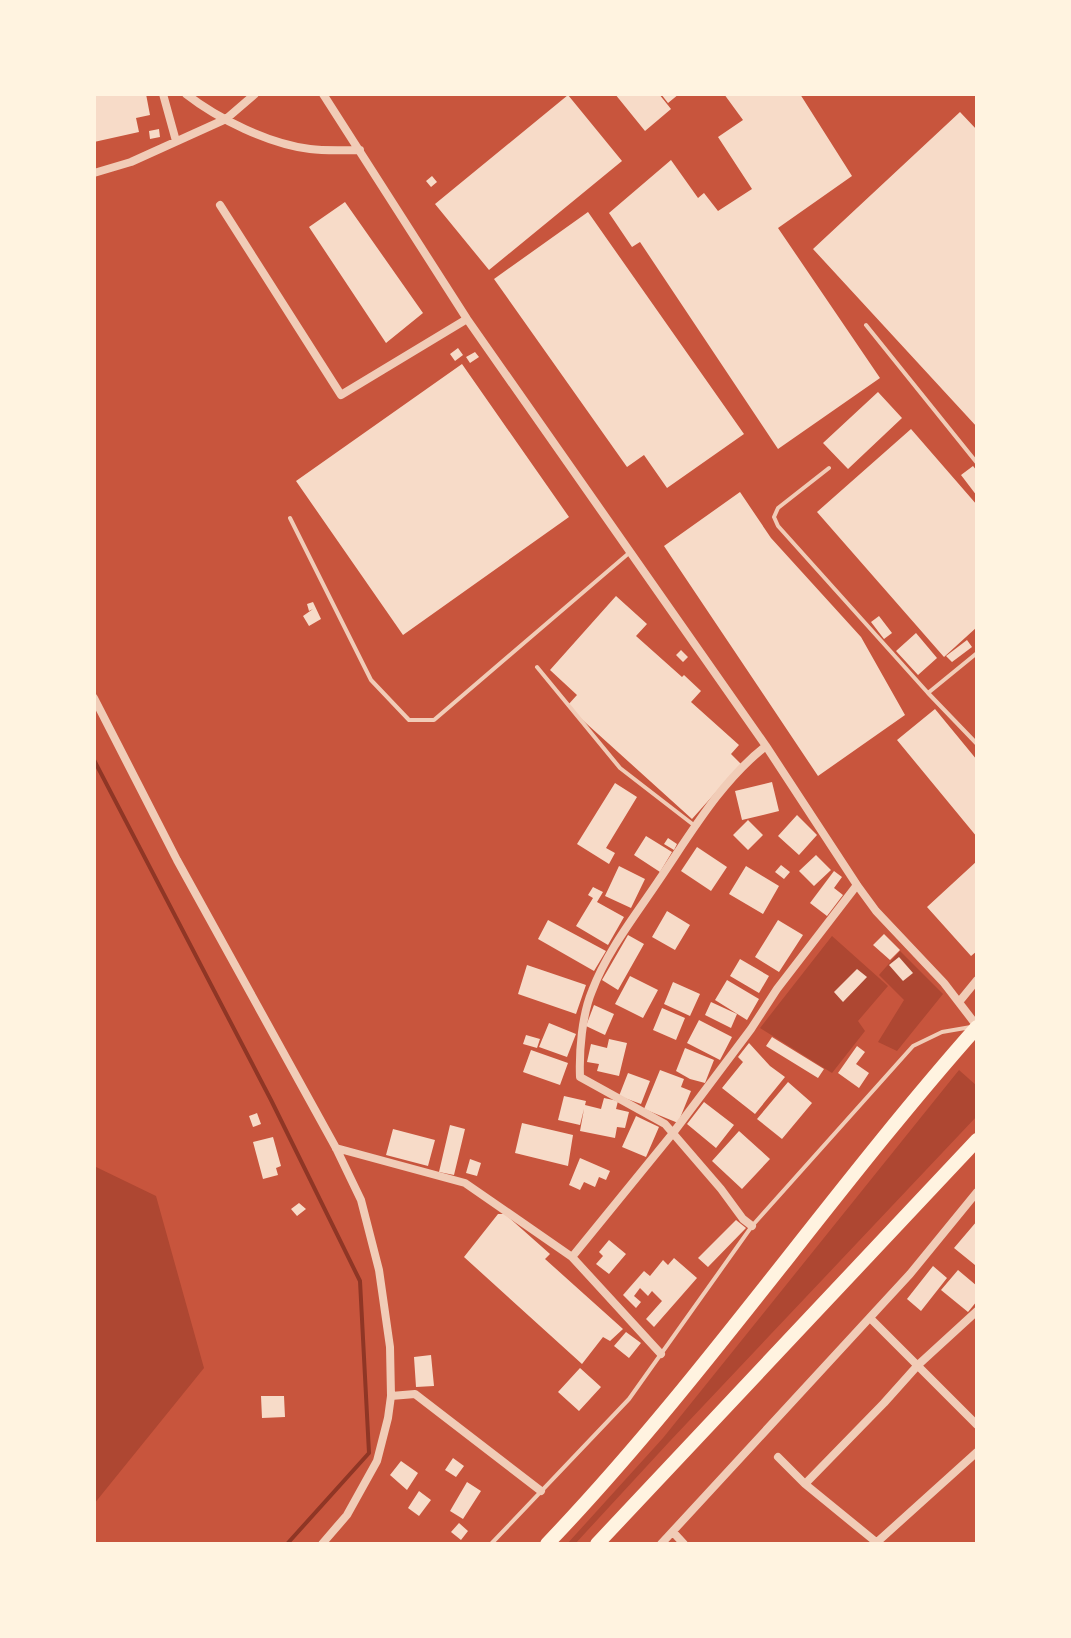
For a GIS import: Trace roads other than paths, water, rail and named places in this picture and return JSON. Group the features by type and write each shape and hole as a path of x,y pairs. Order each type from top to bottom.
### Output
{"highway":[{"path":"977,1027 977,1047"},
{"path":"547,1544 640,1440 923,1088 977,1027"},
{"path":"597,1544 977,1140"}],"street":[{"path":"163,94 176,141"},
{"path":"186,94 207,110 249,131 295,147 360,150"},
{"path":"94,173 131,162 226,119 255,94"},
{"path":"323,94 467,319 766,746 857,885 876,911 944,983 977,1027"},
{"path":"220,205 341,395 467,319"},
{"path":"94,698 177,860 336,1148 361,1200 379,1270 390,1347 391,1396 377,1461 347,1515 322,1544"},
{"path":"752,1226 665,1124 580,1077 579,1059 590,995 605,961 711,803 748,760 766,746"},
{"path":"572,1257 673,1133 857,885"},
{"path":"959,1002 977,980"},
{"path":"336,1148 465,1183 572,1257 661,1354"},
{"path":"661,1544 910,1274 977,1192"},
{"path":"805,1484 918,1365 977,1311"},
{"path":"870,1318 977,1425"},
{"path":"391,1396 415,1394 541,1491"},
{"path":"778,1457 805,1484 876,1543 977,1452"},
{"path":"673,1532 684,1544"}],"lane":[{"path":"866,325 977,463"},
{"path":"829,468 778,508 774,517 778,526 977,744"},
{"path":"290,518 371,680 409,720 434,720 630,552"},
{"path":"928,693 977,653"},
{"path":"537,667 620,768 696,826"},
{"path":"491,1544 629,1399 752,1226 913,1046 942,1032 977,1027"}],"waterway":[{"path":"94,760 271,1100 360,1281 369,1453 287,1544"}]}
